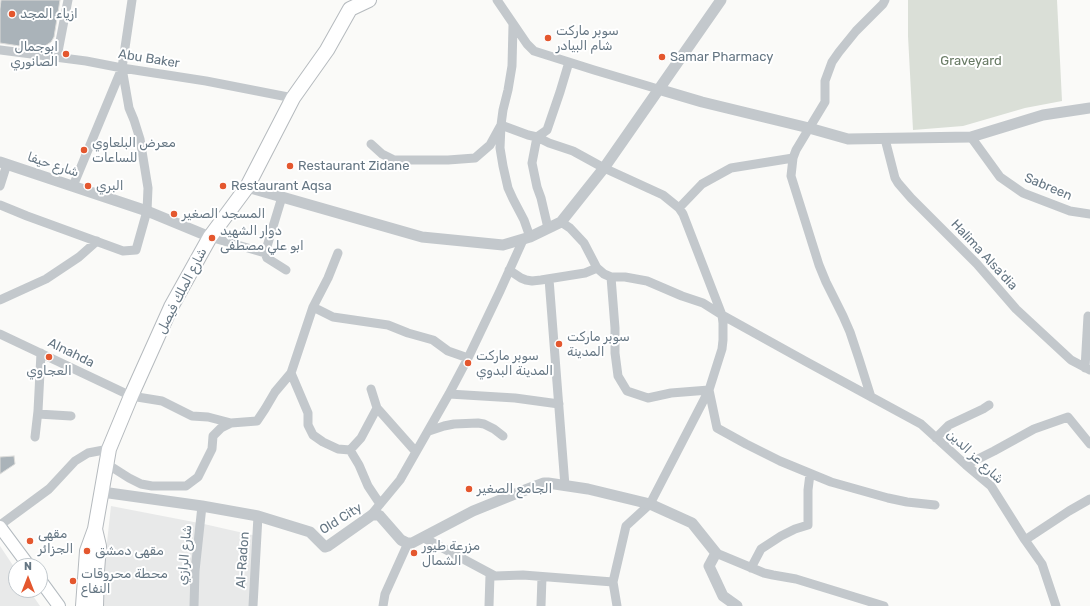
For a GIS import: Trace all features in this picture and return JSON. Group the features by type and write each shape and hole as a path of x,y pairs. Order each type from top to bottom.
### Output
{"main road":[{"name":"شارع الملك فيصل","path":"95,529 109,449 171,307 210,237 247,187 292,98 327,50 350,9 369,0"},
{"path":"0,526 23,558"},
{"path":"83,606 87,551 95,529"},
{"path":"95,529 99,546 96,606"},
{"path":"48,591 59,606"}],"street":[{"path":"57,57 68,0"},
{"path":"73,186 122,68 132,0"},
{"path":"497,0 530,48 536,52 702,102 848,139 971,137 1043,115 1090,108"},
{"path":"247,187 422,237 503,245 526,239 561,222 604,168 721,0"},
{"path":"871,398 850,332 826,282 813,247 791,176 793,158 798,146 825,102 825,81 832,62 856,31 883,4 885,0"},
{"path":"372,515 400,480 449,394 468,358 509,270 526,239 524,220 506,181 500,148 503,110 512,66 513,25"},
{"name":"Abu Baker","path":"0,50 86,61 206,81 292,98"},
{"path":"548,228 532,163 537,136 547,130 569,62"},
{"path":"0,205 123,251 136,250 147,211 148,188 138,131 129,108 122,68"},
{"path":"501,125 528,135 537,136 549,143 573,151 604,168 662,195 679,208 685,219 722,315 724,328 722,349 708,390 650,504 626,526 613,582 617,606"},
{"path":"371,144 382,154 394,160 448,160 475,158 490,145 501,125"},
{"name":"Sabreen","path":"971,137 1000,177 1024,193 1070,211 1090,214"},
{"name":"Halima Alsa'dia","path":"885,139 895,178 911,198 977,264 1016,309 1071,360 1088,369"},
{"path":"679,208 702,184 731,168 793,158"},
{"path":"0,186 4,163"},
{"name":"شارع حيفا","path":"4,163 147,211 210,237"},
{"path":"282,197 265,253 267,258 286,270"},
{"path":"561,222 570,228 584,243 601,273 611,277 615,328 615,353 618,376 627,391 648,398 671,393 708,390"},
{"path":"210,237 265,253"},
{"path":"0,300 46,279 79,257 97,241"},
{"path":"338,253 328,278 312,307 291,373 308,413 308,425 313,435 323,442 338,448 350,450 359,465 368,486 380,504"},
{"path":"509,270 526,280 536,280 585,273 597,268"},
{"name":"شارع عز الدين","path":"611,277 625,277 647,281 703,303 871,398 921,424 991,486 1042,564 1056,606"},
{"path":"549,279 565,486"},
{"path":"312,307 333,317 388,325 433,340 448,352 468,358"},
{"path":"1088,316 1088,369"},
{"name":"Alnahda","path":"0,334 131,396 162,401 192,416 208,417 231,423 257,422 275,392 291,373"},
{"path":"35,437 38,414 41,353"},
{"path":"372,390 377,408 416,452"},
{"path":"708,390 717,428 740,441 774,458 831,482 907,502 935,506"},
{"path":"449,394 515,398 559,404"},
{"path":"936,438 949,426 989,405"},
{"path":"350,450 361,438 377,408"},
{"path":"38,414 71,416"},
{"path":"966,465 1034,429 1068,417 1090,444"},
{"path":"107,464 141,484 152,486 186,486 198,477 212,448 213,436 221,428 231,423"},
{"path":"428,431 449,424 474,423 489,426 503,436"},
{"path":"0,526 49,489 75,461 88,453 109,449"},
{"path":"751,568 761,549 781,536 795,529 808,525 808,490 810,474"},
{"path":"383,606 385,594 408,543 424,538 473,511 546,483 588,489 650,504 692,523 716,553 773,576 796,579 884,606"},
{"name":"Old City","path":"102,492 202,506 258,516 310,532 324,547 328,546 372,515 378,515 403,542 408,543"},
{"path":"1025,540 1090,499"},
{"name":"شارع الرازي","path":"194,606 195,571 202,506"},
{"name":"Al-Radon","path":"253,606 258,516"},
{"path":"424,538 490,575 497,577 523,576 613,582"},
{"path":"716,553 710,566 722,596 737,606"},
{"path":"488,606 490,575"},
{"path":"541,606 542,577"}],"shaded area":[{"path":"111,506 261,537 252,606 100,606"},
{"path":"0,546 8,558 8,598 34,598 40,606 0,606"}],"green space":[{"name":"Graveyard","path":"908,0 1057,0 1062,101 1025,108 963,126 913,130 908,36"}],"building":[{"path":"1,0 60,0 54,37 51,42 42,48 0,43"},
{"path":"14,456 15,464 0,474 0,457"}],"place":[{"name":"ازياء المجد","path":"12,14"},
{"name":"سوبر ماركت شام البيادر","path":"548,38"},
{"name":"ابوجمال الصانوري","path":"66,54"},
{"name":"Samar Pharmacy","path":"662,57"},
{"name":"معرض البلعاوي للساعات","path":"84,150"},
{"name":"Restaurant Zidane","path":"290,166"},
{"name":"البري","path":"88,186"},
{"name":"Restaurant Aqsa","path":"223,186"},
{"name":"المسجد الصغير","path":"174,214"},
{"name":"دوار الشهيد ابو علي مصطفى","path":"212,238"},
{"name":"سوبر ماركت المدينة","path":"559,344"},
{"name":"العجاوي","path":"49,357"},
{"name":"سوبر ماركت المدينة البدوي","path":"468,363"},
{"name":"الجامع الصغير","path":"469,489"},
{"name":"مقهى الجزائر","path":"30,541"},
{"name":"مقهى دمشق","path":"87,551"},
{"name":"مزرعة طيور الشمال","path":"414,553"},
{"name":"محطة محروقات النفاع","path":"73,581"}]}
